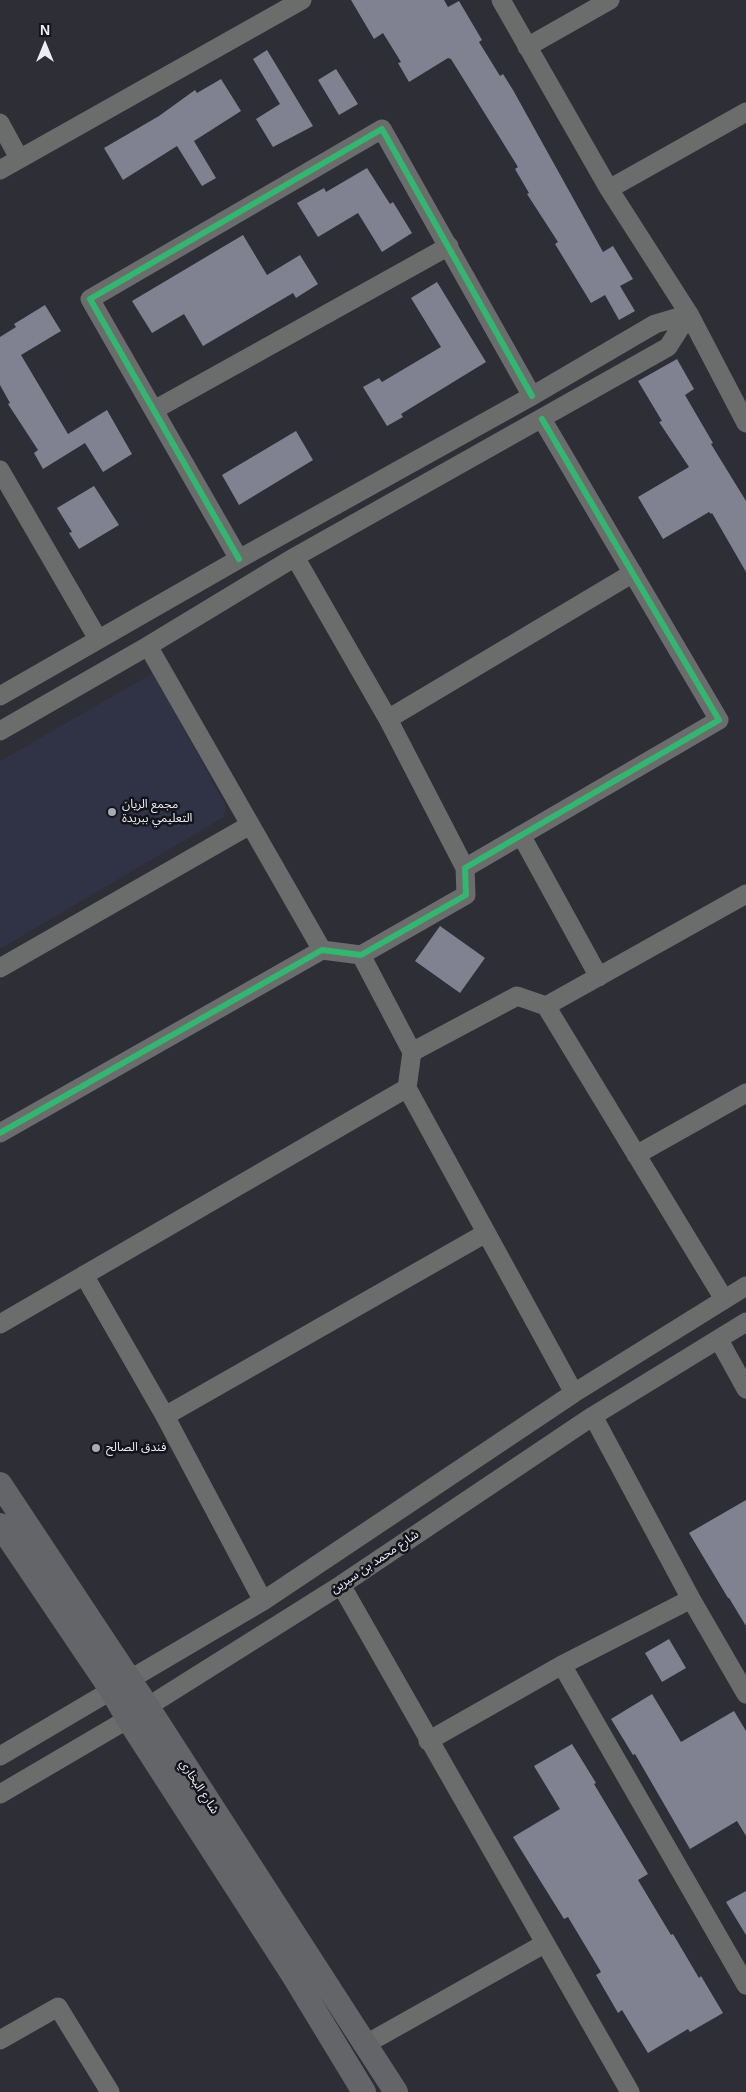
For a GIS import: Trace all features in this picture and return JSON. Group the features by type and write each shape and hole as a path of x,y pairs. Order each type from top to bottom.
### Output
{"main road":[{"name":"شارع البخاري","path":"0,1484 364,2092"},
{"name":"شارع البخاري","path":"0,1525 120,1685"},
{"name":"شارع البخاري","path":"137,1713 366,2044 396,2092"}],"street":[{"path":"0,170 302,0"},
{"path":"501,0 609,189 689,314 745,418"},
{"path":"527,47 610,0"},
{"path":"609,189 746,112"},
{"path":"0,122 19,158"},
{"path":"239,558 90,298 382,129 532,396"},
{"path":"154,410 449,246"},
{"path":"0,696 239,558 532,396 655,324 689,314"},
{"path":"0,731 148,646 295,558 668,347 689,314"},
{"path":"465,868 719,720 542,419"},
{"path":"0,470 6,493 98,639"},
{"path":"1,1130 322,950 361,955 466,895 465,868 388,719 295,558"},
{"path":"388,719 633,573"},
{"path":"148,646 322,950"},
{"path":"0,968 250,825"},
{"path":"521,835 598,977"},
{"path":"546,1006 746,894"},
{"path":"361,955 412,1052 406,1088 574,1393"},
{"path":"412,1052 518,996 546,1006 724,1299"},
{"path":"0,1324 406,1088"},
{"path":"636,1155 746,1093"},
{"path":"165,1416 486,1233"},
{"path":"84,1275 165,1416 263,1601"},
{"path":"0,1756 263,1601 574,1393 746,1286"},
{"name":"شارع محمد بن سيرين","path":"0,1794 137,1713 341,1585 593,1416 746,1322"},
{"path":"718,1340 746,1389"},
{"path":"593,1416 691,1599 746,1694"},
{"path":"341,1585 428,1741 630,2092"},
{"path":"428,1741 562,1665 691,1599"},
{"path":"562,1665 746,1985"},
{"path":"366,2044 544,1944"},
{"path":"0,2040 58,2007 110,2092"}],"shaded area":[{"name":"مجمع الريان التعليمي ببريدة","path":"153,673 226,806 224,817 0,949 0,761"}],"building":[{"path":"351,0 444,0 448,7 459,1 482,40 479,42 500,76 503,74 513,90 603,252 613,246 633,279 620,286 635,311 619,320 605,295 591,303 555,244 558,242 527,194 529,193 515,169 518,167 451,59 448,58 409,82 398,63 401,62 383,33 374,39"},
{"path":"267,50 313,126 273,147 256,119 280,104 253,59"},
{"path":"336,69 358,104 339,115 318,80"},
{"path":"221,79 241,111 194,141 216,178 202,186 177,146 123,180 104,148 159,116 195,90 197,93"},
{"path":"367,168 390,204 393,202 412,233 382,252 358,213 318,237 297,203 324,188 326,192"},
{"path":"243,235 267,275 300,255 318,284 296,298 293,293 203,346 184,314 152,333 132,301"},
{"path":"437,282 486,362 401,414 403,417 387,426 363,387 379,378 382,382 441,347 411,298"},
{"path":"45,305 61,331 21,355 68,434 107,410 132,454 103,472 85,443 43,469 34,453 38,450 8,404 10,403 0,385 0,337 16,327 14,324"},
{"path":"677,359 694,389 685,395 713,443 711,444 746,501 746,572 712,513 709,512 663,539 638,497 689,467 659,422 662,421 638,381"},
{"path":"296,431 313,460 239,505 222,475"},
{"path":"94,486 119,525 79,549 69,533 72,532 57,508"},
{"path":"440,926 485,958 460,993 415,961"},
{"path":"746,1500 746,1626 689,1533"},
{"path":"669,1639 686,1668 662,1682 645,1653"},
{"path":"652,1694 681,1742 734,1711 746,1731 746,1836 737,1821 690,1849 635,1754 633,1755 611,1719"},
{"path":"572,1744 648,1874 638,1880 671,1935 673,1934 699,1978 701,1976 723,2013 690,2032 688,2029 648,2053 622,2010 618,2013 596,1975 601,1972 568,1917 564,1919 513,1837 560,1809 534,1766"},
{"path":"746,1891 746,1935 726,1902"}],"cycle path":[{"path":"239,559 90,299 382,129 532,396"},
{"path":"0,1133 322,950 361,955 466,895 465,868 719,720 542,419"}],"place":[{"name":"مجمع الريان التعليمي ببريدة","path":"112,812"},
{"name":"فندق الصالح","path":"96,1448"}]}
